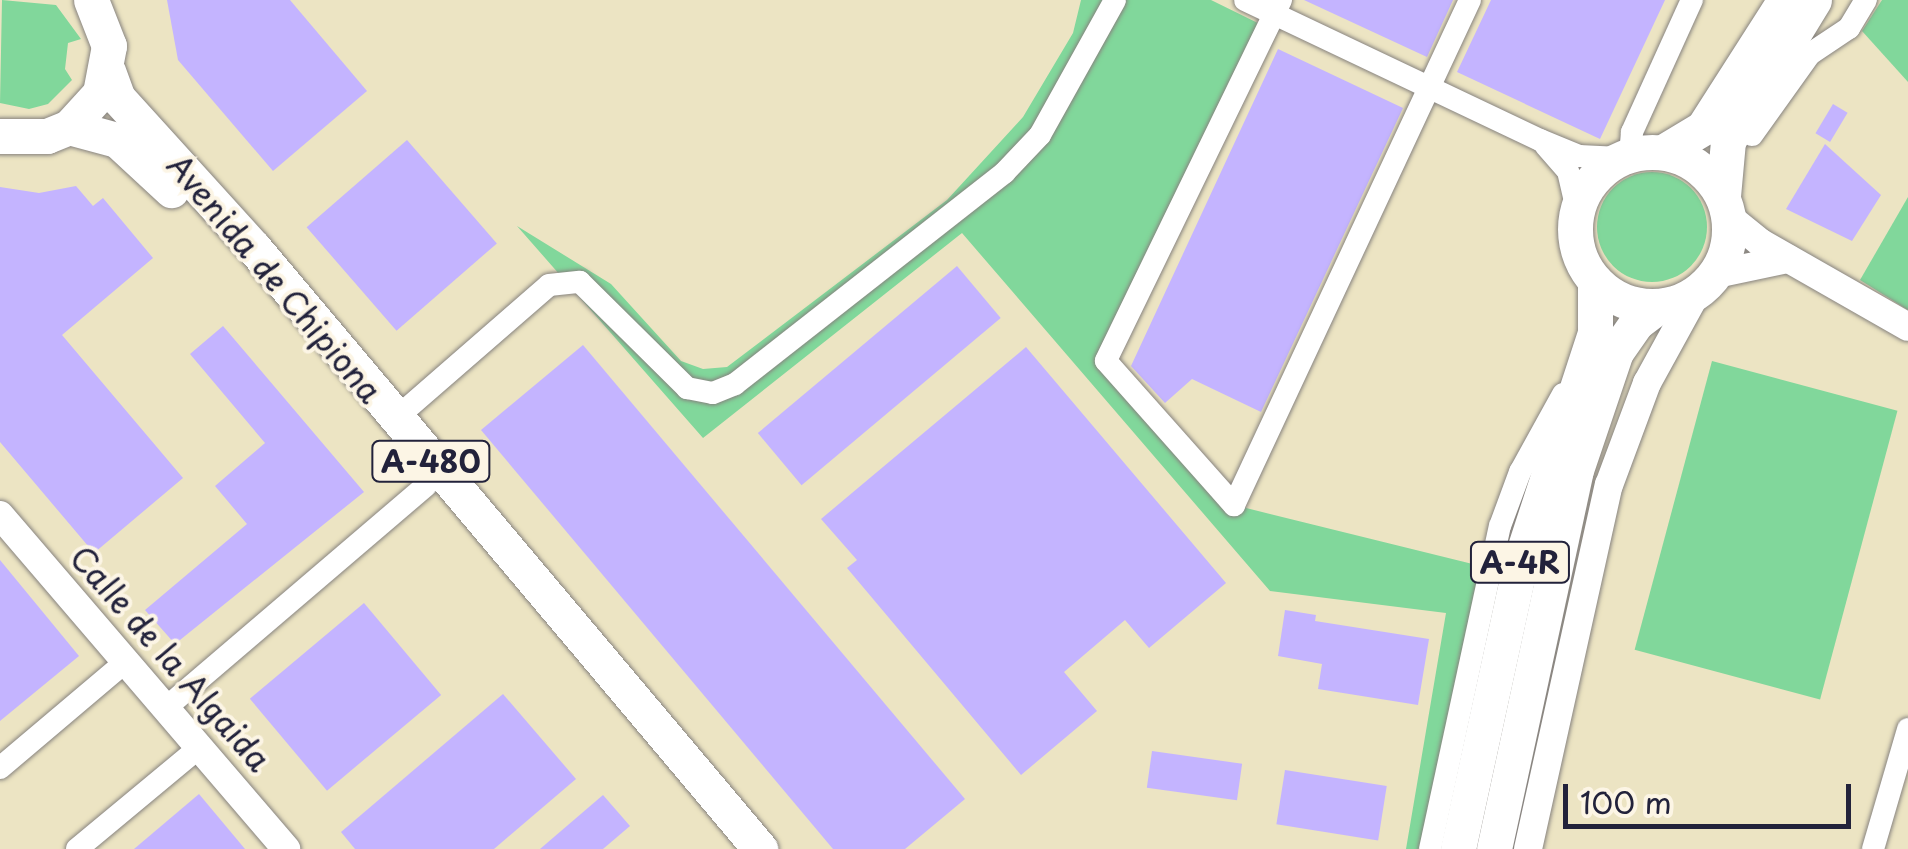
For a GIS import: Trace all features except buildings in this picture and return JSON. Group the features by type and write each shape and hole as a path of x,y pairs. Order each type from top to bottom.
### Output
{"main road":[{"name":"A-480","path":"90,0 109,46 108,71"},
{"path":"1785,0 1703,128 1594,177 1577,209 1575,238 1594,281 1632,304 1656,307 1706,284 1728,248 1728,141 1814,0"},
{"path":"69,126 100,93 108,71"},
{"name":"Avenida de Chipiona","path":"108,71 118,98 254,248 760,849"},
{"name":"A-480","path":"0,136 34,138 69,126"},
{"name":"Avenida de Chipiona","path":"69,126 117,140 143,159 426,486 731,849"},
{"path":"1638,155 1694,163 1725,198"},
{"name":"A-4R","path":"1458,849 1522,556 1595,333 1594,281"},
{"name":"A-4R","path":"1494,849 1581,455 1616,352 1636,323 1656,307"}],"street":[{"path":"395,419 549,285 580,282 687,388 713,393 735,384 1004,173 1040,134 1115,0"},
{"path":"1245,0 1278,7 1431,88 1579,156 1638,155 1632,132 1692,0"},
{"path":"1278,7 1106,361 1234,505 1470,0"},
{"path":"1866,0 1849,28 1810,54 1725,198 1761,243 1800,261 1908,327"},
{"path":"1540,140 1568,171 1577,209"},
{"path":"1528,849 1609,485 1646,383 1706,284 1760,260 1800,261"},
{"path":"1430,849 1500,526 1520,472 1585,356"},
{"path":"168,706 426,486"},
{"name":"Calle de la Algaida","path":"0,514 168,706 286,849"},
{"path":"0,768 128,660"},
{"path":"1873,849 1908,729"},
{"path":"76,849 201,746"}],"green space":[{"path":"2,0 56,5 81,39 68,43 65,69 72,80 48,104 29,109 0,103"},
{"path":"1081,0 1211,0 1268,28 1106,361 1234,505 1505,572 1447,849 1406,849 1446,613 1270,591 962,233 703,438 517,226 611,284 681,361 703,369 727,367 947,200 1023,117 1073,33"},
{"path":"1882,0 1908,0 1908,82 1862,31"},
{"path":"1652,172 1673,176 1691,188 1703,206 1707,227 1703,248 1691,266 1673,278 1652,282 1631,278 1613,266 1601,248 1597,227 1601,206 1613,188 1631,176"},
{"path":"1908,197 1908,310 1860,280"},
{"path":"1712,361 1897,411 1820,700 1635,650"}]}
